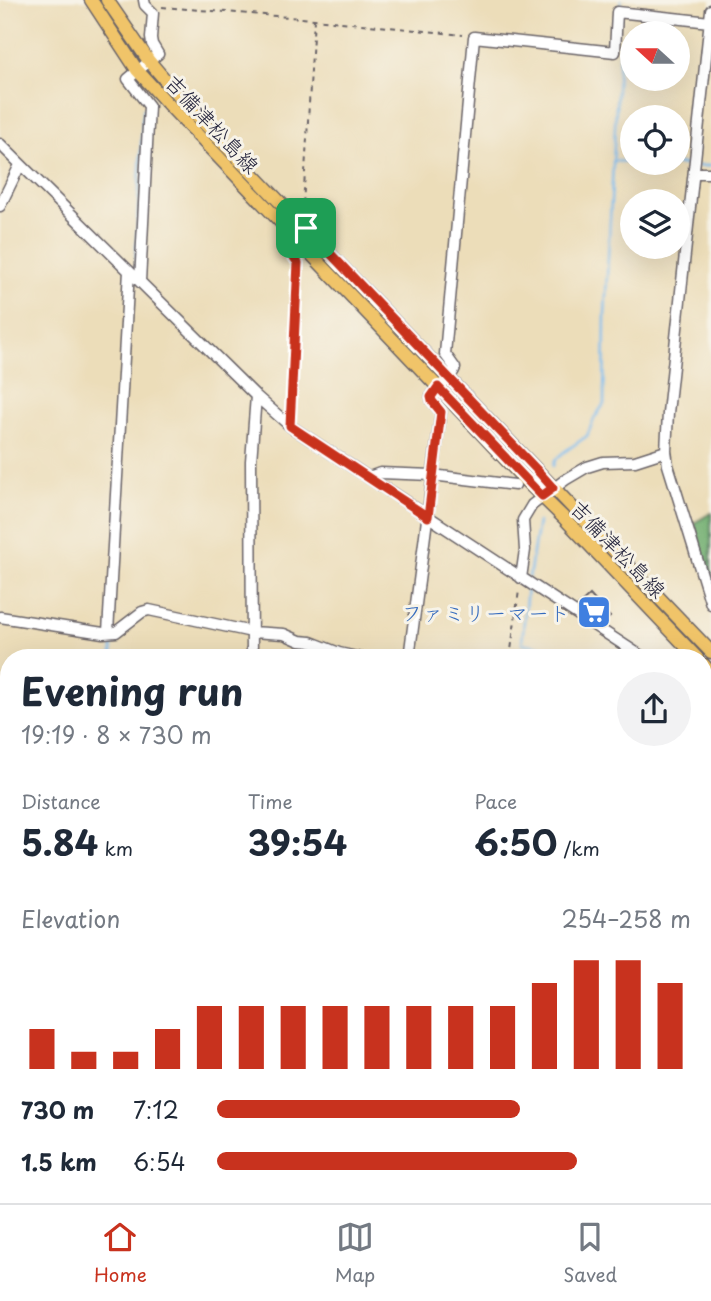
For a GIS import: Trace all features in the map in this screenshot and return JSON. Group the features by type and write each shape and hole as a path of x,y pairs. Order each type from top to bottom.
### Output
{"main road":[{"name":"吉備津松島線","path":"90,0 137,70 168,104 688,649"},
{"name":"吉備津松島線","path":"107,0 149,61 183,101 708,649"}],"street":[{"path":"112,632 134,276 149,106 129,80 130,76 158,54 151,38 148,6"},
{"path":"410,649 441,412 431,397 455,368 444,354 474,37 615,52 617,12 710,16 674,348 666,451 711,604"},
{"path":"0,144 256,396 290,426 629,649"},
{"path":"0,206 20,165"},
{"path":"695,168 711,173"},
{"path":"252,649 251,461 256,396"},
{"path":"525,581 523,520 532,505 587,467 603,462 635,461 666,451"},
{"path":"369,477 380,473 432,475 515,485"},
{"path":"0,617 103,633 112,632 149,610 252,632 284,634 329,649"}],"path":[{"path":"148,6 314,19 474,37"},
{"path":"306,228 312,218 303,206 314,19"},
{"path":"290,426 298,263 288,246 295,237"},
{"path":"512,649 525,581"}],"green space":[{"path":"711,513 711,579 694,523"}],"building":[{"name":"ファミリーマート","path":"590,595 610,617 604,622 578,606"}],"waterway":[{"path":"621,0 621,11"},
{"path":"553,466 555,460 564,452 587,436 604,404 605,314 619,52"},
{"path":"135,271 143,109"},
{"path":"613,161 620,161"},
{"path":"698,166 711,166"},
{"path":"529,577 538,522"},
{"path":"527,587 522,643 552,649"},
{"path":"112,637 112,649"}],"place":[{"name":"ファミリーマート","path":"594,612"}],"route":[{"path":"306,228 553,488 542,496 438,387 431,397 441,412 428,517 290,426 298,263 288,246 289,242 306,228"}]}
